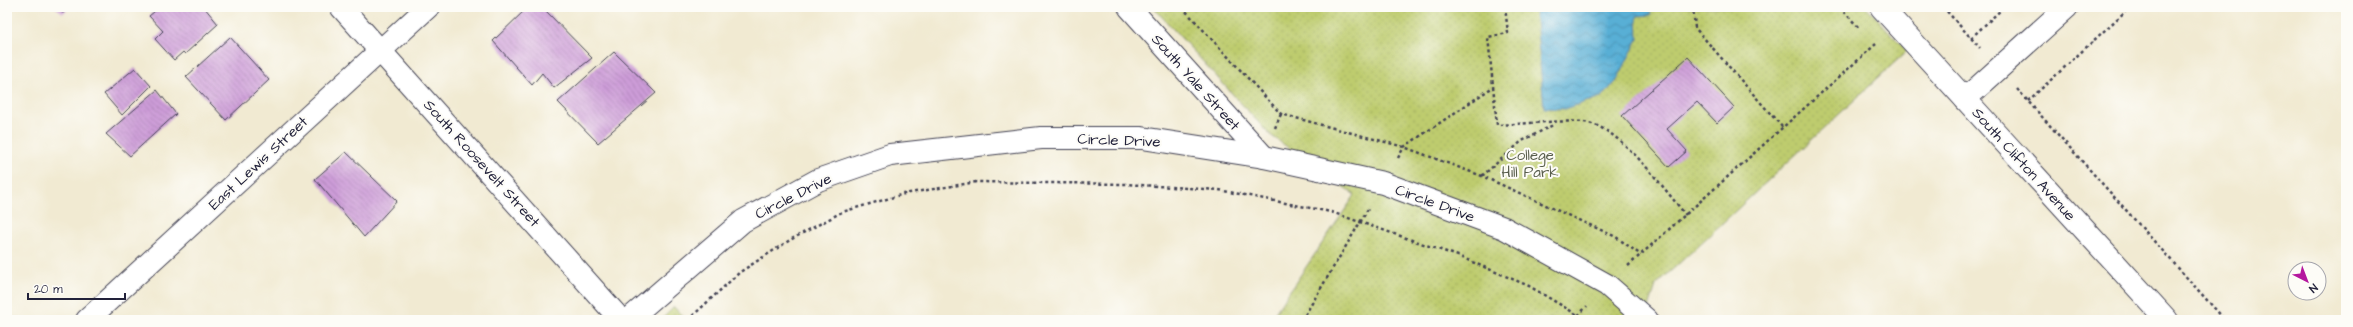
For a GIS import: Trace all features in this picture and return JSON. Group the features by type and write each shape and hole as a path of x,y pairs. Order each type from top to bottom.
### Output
{"street":[{"name":"South Roosevelt Street","path":"341,7 622,320"},
{"name":"East Lewis Street","path":"87,320 428,7"},
{"name":"South Yale Street","path":"1129,7 1264,157"},
{"name":"South Clifton Avenue","path":"1881,7 2166,320"},
{"path":"1965,99 2067,7"},
{"name":"Circle Drive","path":"628,320 743,221 818,180 890,154 1041,138 1142,138 1264,157 1383,183 1504,228 1607,285 1647,320"}],"path":[{"path":"1182,7 1281,114 1404,148 1482,176 1616,237 1641,255"},
{"path":"1505,7 1508,33 1488,37 1497,125 1584,122 1601,128 1616,137 1686,215"},
{"path":"1693,7 1695,28 1783,128"},
{"path":"1840,7 1860,29"},
{"path":"1943,7 2225,320"},
{"path":"1971,38 2004,7"},
{"path":"2028,101 2130,7"},
{"path":"1574,320 1607,285 1897,24"},
{"path":"1870,39 1874,45"},
{"path":"1482,176 1522,141 1558,123"},
{"path":"688,320 740,272 790,240 842,212 904,194 976,182 1125,184 1219,190 1331,212 1458,256 1529,286 1580,314 1586,320"}],"green space":[{"name":"College Hill Park","path":"1153,7 1867,7 1907,51 1656,285 1645,320 1270,320 1355,195 1269,134"},
{"path":"674,307 686,320 661,320"}],"water":[{"path":"1535,7 1650,7 1651,15 1637,16 1638,39 1616,82 1601,97 1565,109 1544,108"}],"building":[{"path":"55,7 70,7 63,13"},
{"path":"160,7 204,7 218,24 185,54 183,52 174,60 155,39 163,31 149,16"},
{"path":"528,7 542,7 592,58 554,88 542,73 532,85 493,41"},
{"path":"230,37 269,80 226,120 186,77"},
{"path":"614,52 656,93 598,143 558,102"},
{"path":"1688,57 1734,107 1717,123 1697,102 1667,129 1687,151 1669,167 1622,116"},
{"path":"135,68 151,86 122,115 104,94"},
{"path":"157,90 176,114 130,156 106,134"},
{"path":"346,152 397,201 364,237 315,179"}]}
